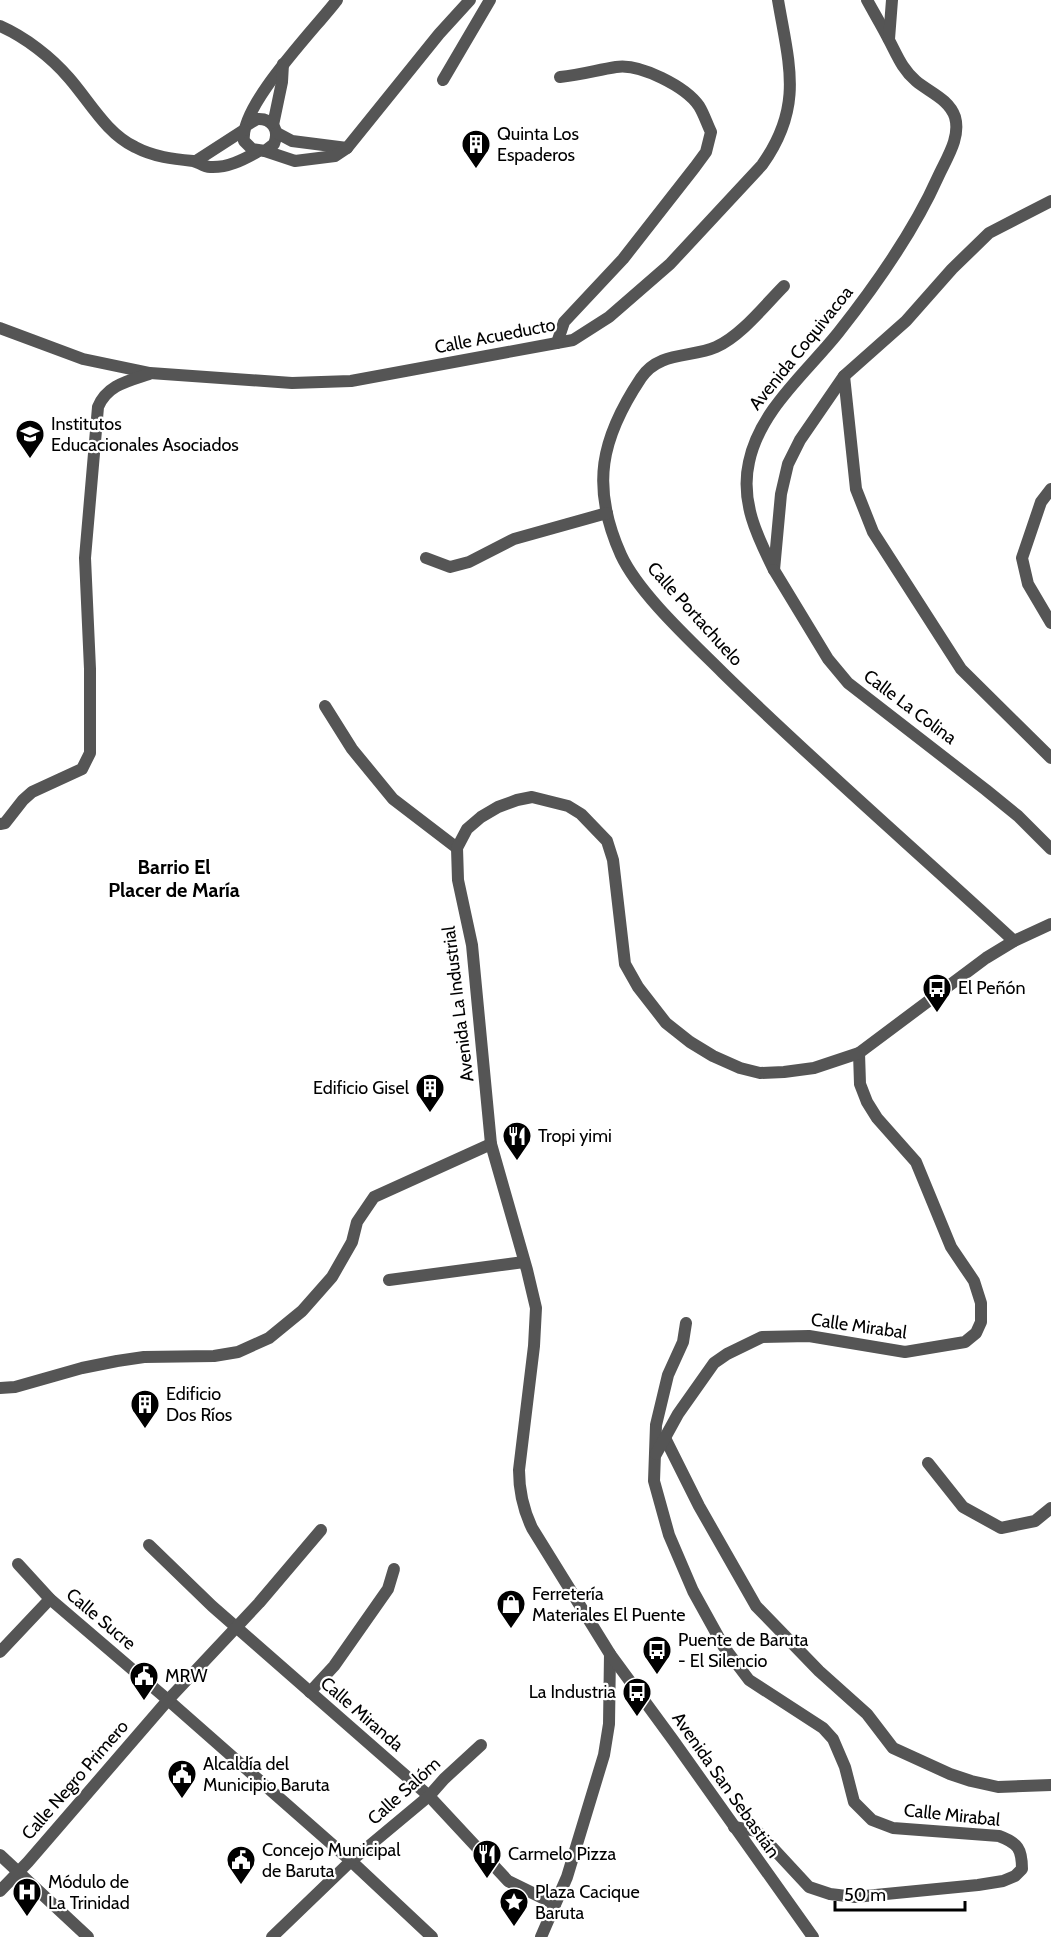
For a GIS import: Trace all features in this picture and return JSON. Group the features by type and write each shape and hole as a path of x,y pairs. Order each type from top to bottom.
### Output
{"street":[{"path":"337,0 263,91 245,128 244,141 248,146 295,161 335,156 346,148 439,34 471,0"},
{"path":"443,80 490,0"},
{"name":"Calle Acueducto","path":"0,328 83,359 150,373 292,383 351,381 573,340 589,332 609,317 670,264 762,165 772,151 788,114 791,88 778,0"},
{"name":"Avenida Coquivacoa","path":"774,570 753,524 746,493 748,463 758,432 779,402 860,305 905,240 931,192 957,133 954,116 945,103 931,90 916,81 898,62 889,39 867,0"},
{"path":"889,39 892,0"},
{"path":"0,26 28,42 67,76 103,121 125,141 157,156 196,161 204,166 232,164 274,144 283,64"},
{"path":"557,343 564,322 623,259 706,152 711,132 698,105 666,80 642,70 618,66 560,77"},
{"path":"196,161 257,119 263,118 292,141 346,148"},
{"path":"774,570 781,494 788,464 800,440 844,376 906,321 989,233 1051,201"},
{"name":"Calle Portachuelo","path":"784,286 732,337 715,348 669,357 643,375 617,419 604,458 602,477 607,513 622,557 640,584 687,637 750,699 1014,941"},
{"path":"0,824 5,823 32,792 82,769 90,753 90,669 85,558 98,407 102,396 114,386 150,373"},
{"path":"844,376 856,489 873,532 961,669 1051,758"},
{"path":"1051,489 1041,502 1022,558 1028,584 1051,623"},
{"path":"426,558 450,567 469,562 514,539 607,513"},
{"name":"Calle La Colina","path":"774,570 821,649 848,683 994,796 1051,849"},
{"path":"325,706 352,749 393,799 457,848 467,829 481,817 517,800 532,797 568,806 581,814 607,841 613,860 626,964 638,987 666,1023 690,1042 731,1064 760,1073 814,1068 859,1053 986,958 1014,941 1051,924"},
{"name":"Avenida La Industrial","path":"457,848 458,880 472,945 491,1144 536,1308 534,1346 519,1470 519,1491 524,1511 532,1528 609,1654"},
{"name":"Calle Mirabal","path":"655,1455 678,1414 714,1363 762,1337 809,1336 905,1352 965,1342 976,1333 981,1322 981,1303 974,1281 951,1247 916,1162 877,1118 867,1102 861,1084 859,1053"},
{"path":"0,1388 15,1387 82,1368 117,1361 144,1357 214,1356 238,1352 270,1338 302,1311 332,1277 351,1242 357,1222 374,1197 491,1144"},
{"path":"389,1280 524,1262"},
{"name":"Calle Mirabal","path":"686,1323 683,1342 668,1375 656,1425 654,1481 669,1534 693,1591 724,1647 749,1680 823,1728 833,1739 845,1767 854,1802 872,1820 893,1828 999,1836 1012,1841 1022,1854 1022,1869 1015,1876 1003,1881 978,1886 855,1897 830,1894 809,1887 758,1830 734,1827"},
{"path":"665,1438 704,1516 756,1606 825,1677 867,1714 892,1748 950,1774 980,1783 998,1787 1051,1785"},
{"path":"928,1463 963,1507 1000,1528 1035,1521 1051,1508"},
{"name":"Calle Negro Primero","path":"0,1891 321,1530"},
{"name":"Calle Miranda","path":"149,1545 309,1692 429,1796 508,1881 555,1904"},
{"name":"Calle Sucre","path":"18,1564 50,1599 351,1861 432,1937"},
{"path":"309,1692 334,1666 388,1589 394,1569"},
{"path":"0,1652 50,1599"},
{"path":"541,1937 567,1877 604,1755 609,1724 609,1654"},
{"name":"Avenida San Sebastián","path":"609,1654 674,1740 813,1937"},
{"name":"Calle Salóm","path":"272,1937 351,1861 429,1796 481,1745"},
{"path":"0,1855 88,1937"}],"place":[{"name":"Quinta Los Espaderos","path":"476,170"},
{"name":"Institutos Educacionales Asociados","path":"30,460"},
{"name":"El Peñón","path":"937,1014"},
{"name":"Edificio Gisel","path":"430,1114"},
{"name":"Tropi yimi","path":"517,1162"},
{"name":"Edificio Dos Ríos","path":"145,1430"},
{"name":"Ferretería Materiales El Puente","path":"511,1630"},
{"name":"Puente de Baruta - El Silencio","path":"657,1676"},
{"name":"MRW","path":"144,1702"},
{"name":"La Industria","path":"637,1718"},
{"name":"Alcaldía del Municipio Baruta","path":"182,1800"},
{"name":"Carmelo Pizza","path":"487,1880"},
{"name":"Concejo Municipal de Baruta","path":"241,1886"},
{"name":"Módulo de La Trinidad","path":"27,1918"},
{"name":"Plaza Cacique Baruta","path":"514,1928"}],"district":[{"name":"Barrio El Placer de María","path":"174,878"}]}
